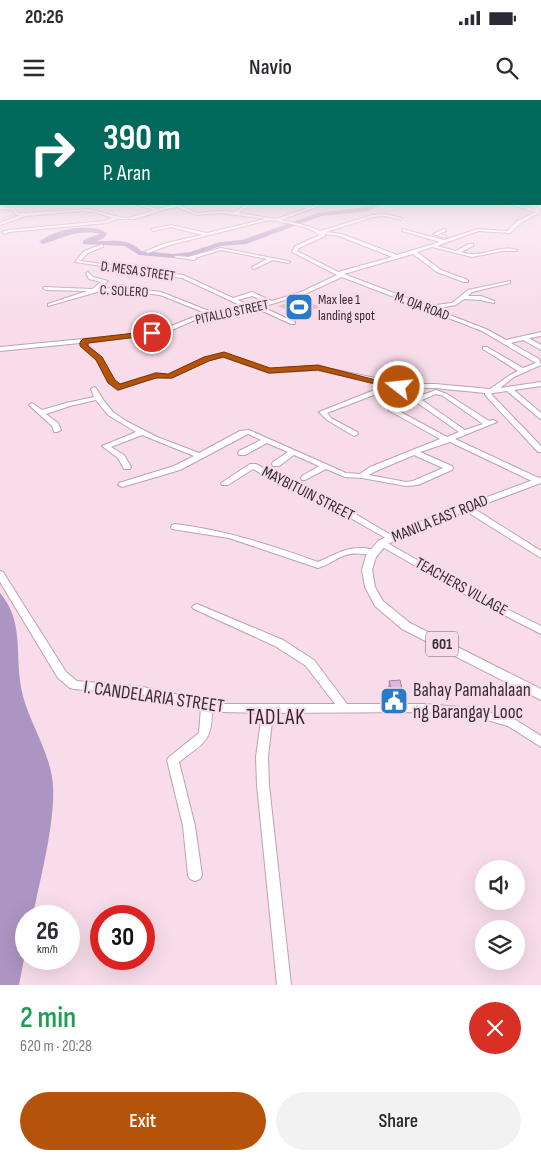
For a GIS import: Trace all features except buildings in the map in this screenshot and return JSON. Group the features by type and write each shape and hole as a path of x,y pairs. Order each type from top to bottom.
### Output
{"main road":[{"name":"MANILA EAST ROAD","path":"540,480 412,528 392,538 378,547 366,570 370,587 379,602 390,614 406,626 541,695"}],"street":[{"path":"21,234 35,232"},
{"path":"200,232 208,234"},
{"path":"148,252 162,246 218,232"},
{"path":"416,232 443,241"},
{"path":"439,232 435,234 449,239"},
{"path":"340,275 471,232"},
{"path":"190,258 221,248 272,259 286,264 300,256 294,252 295,249 322,236 322,233 340,235 397,257"},
{"path":"457,252 471,245"},
{"name":"D. MESA STREET","path":"102,246 86,252 77,262 183,277 255,308"},
{"path":"433,246 474,256 503,250 516,250"},
{"path":"176,257 202,260 230,251"},
{"path":"414,252 439,271 466,281"},
{"path":"465,254 474,252"},
{"name":"M. OJA ROAD","path":"300,256 340,275 484,330 539,362 512,376 490,391"},
{"path":"254,268 272,259"},
{"path":"105,281 118,269"},
{"name":"C. SOLERO","path":"88,273 91,278 105,281"},
{"name":"PITALLO STREET","path":"0,350 83,342 165,331 193,319 255,308 272,303 303,293 340,275"},
{"name":"C. SOLERO","path":"95,290 105,281"},
{"path":"428,308 454,304 464,297 466,292 508,282"},
{"path":"46,288 95,290"},
{"name":"C. SOLERO","path":"95,290 108,291 115,288 161,294 214,315"},
{"path":"50,305 95,290"},
{"path":"234,300 252,294 272,303"},
{"path":"464,297 481,298 492,302"},
{"path":"255,308 293,323"},
{"path":"506,342 541,334"},
{"path":"524,338 541,348"},
{"path":"83,342 84,346 100,359 111,381 118,388 156,375 169,377 206,359 224,355 269,371 318,368 385,382 394,386"},
{"path":"485,348 523,371"},
{"path":"354,434 329,419 322,412 394,386 430,386 490,391 540,386"},
{"path":"509,388 541,417"},
{"path":"94,389 97,398 110,414 144,432 200,456"},
{"path":"490,391 487,394 488,397 541,450"},
{"path":"362,476 373,469 414,452 449,439 465,433 491,423 441,393 432,392 391,410 449,439 540,480"},
{"path":"40,413 68,404 97,398"},
{"path":"416,399 465,433"},
{"path":"32,404 55,425 57,430"},
{"path":"127,467 122,457 106,446 144,432"},
{"path":"122,485 177,468 243,433 254,433 324,467 345,475 406,484 416,483 449,468 414,452"},
{"path":"242,453 267,440"},
{"path":"276,464 294,452"},
{"name":"MAYBITUIN STREET","path":"225,483 253,466 342,510 392,538"},
{"path":"305,478 324,467"},
{"path":"466,508 541,554"},
{"path":"175,528 204,529 241,537 318,565 325,564 343,552 378,547"},
{"name":"TEACHERS VILLAGE","path":"378,547 541,630"},
{"name":"I. CANDELARIA STREET","path":"0,574 62,676 74,685 143,691 222,708 424,708 473,712 512,723 541,742"},
{"path":"197,607 279,643 310,663 343,707"},
{"path":"195,875 189,826 173,760 203,736 206,731 207,705"},
{"path":"268,709 262,757 263,785 284,985"}],"shaded area":[{"name":"Max lee 1 landing spot","path":"299,299 320,307 298,315 278,306"},
{"path":"0,593 8,604 16,626 21,687 27,709 49,765 52,777 53,809 35,905 15,905 15,970 22,970 19,985 0,985"}],"waterway":[{"path":"43,242 68,232"},
{"path":"101,232 104,233 102,237 86,242 126,244 133,246 139,253 173,256 191,254 220,244 243,242 269,232"}],"place":[{"name":"Max lee 1 landing spot","path":"299,307"},
{"name":"Bahay Pamahalaan ng Barangay Looc","path":"394,701"}],"district":[{"name":"TADLAK","path":"276,717"}],"route":[{"path":"152,333 83,342 84,346 100,359 111,381 118,388 156,375 169,377 206,359 220,355 269,371 281,372 318,368 385,382 399,387"}]}
